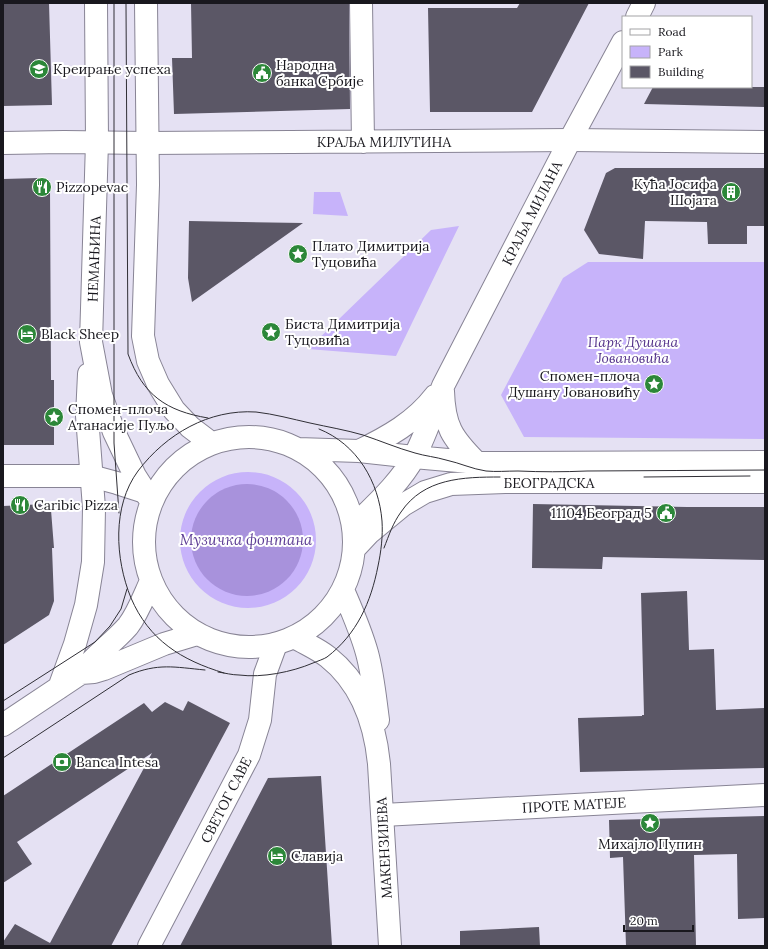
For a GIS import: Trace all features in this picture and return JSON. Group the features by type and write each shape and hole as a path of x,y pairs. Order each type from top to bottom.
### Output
{"main road":[{"name":"НЕМАЊИНА","path":"96,3 97,142 91,342 101,395 112,425 135,476 148,497"},
{"path":"146,3 148,143 144,336 148,361 158,384 174,410 190,427 211,443"},
{"path":"361,3 363,142"},
{"path":"638,16 644,3"},
{"name":"КРАЉА МИЛАНА","path":"353,527 379,501 404,472 414,457 432,416 442,386 570,140 622,44"},
{"name":"КРАЉА МИЛУТИНА","path":"3,143 570,140 765,142"},
{"path":"59,688 75,644 86,605 93,562 94,508 87,416 91,342"},
{"path":"442,386 446,419 452,434 460,446 476,462"},
{"name":"КРАЉА МИЛАНА","path":"298,449 360,451 405,426 427,406 442,386"},
{"path":"255,437 277,440 298,449 315,460 337,484 347,503 353,527 354,549 348,576 343,590 336,602 320,620 296,638 276,644 256,647 235,647 216,642 197,634 166,608 151,581 147,570 143,547 148,497 181,460 211,443 232,438 255,437"},
{"name":"БЕОГРАДСКА","path":"360,451 476,462 765,462"},
{"path":"3,476 91,476 117,483 148,497"},
{"name":"БЕОГРАДСКА","path":"354,549 369,533 403,505 425,492 452,484 505,482 765,482"},
{"path":"3,725 82,673 88,664 129,624 151,581"},
{"name":"МАКЕНЗИЈЕВА","path":"343,590 358,624 367,654 379,724 378,751 390,946"},
{"path":"82,673 94,672 164,644 197,634"},
{"name":"МАКЕНЗИЈЕВА","path":"296,638 327,657 353,682 364,703 378,751"},
{"name":"СВЕТОГ САВЕ","path":"149,946 249,755 260,720 265,674 276,644"},
{"name":"ПРОТЕ МАТЕЈЕ","path":"383,815 765,795"}],"green space":[{"path":"314,192 340,192 348,216 313,214"},
{"path":"459,226 396,356 308,349 431,230"},
{"name":"Парк Душана Јовановића","path":"588,262 765,262 765,439 524,437 501,395 563,278"},
{"name":"Музичка фонтана","path":"241,472 255,472 274,477 286,483 301,497 311,514 315,527 315,553 311,566 305,578 291,593 286,597 268,605 255,608 241,608 222,603 210,597 195,583 191,578 183,560 180,547 180,533 185,514 191,502 205,487 210,483 228,475"}],"water":[{"name":"Музичка фонтана","path":"247,484 258,485 268,489 278,494 286,501 293,509 298,519 302,529 302,551 298,561 293,571 286,579 278,586 268,591 258,595 247,596 236,595 226,591 216,586 208,579 201,571 196,561 192,551 191,540 192,529 196,519 201,509 208,501 216,494 226,489 236,485"}],"building":[{"path":"3,3 49,3 52,105 3,106"},
{"name":"Народна банка Србије","path":"191,3 349,3 350,109 174,114 172,58 192,58"},
{"path":"520,3 589,3 532,112 430,112 428,8 517,8"},
{"path":"765,87 765,107 644,104 652,88"},
{"path":"615,168 765,168 765,226 747,226 747,244 708,244 707,222 645,221 643,259 599,254 584,230 606,173"},
{"path":"39,178 50,188 51,380 54,380 54,445 3,445 3,179"},
{"path":"189,221 303,223 192,302 188,278"},
{"path":"46,504 51,510 54,548 52,548 54,601 49,615 3,645 3,506"},
{"path":"533,504 765,507 765,560 603,557 602,569 532,568"},
{"path":"687,591 689,650 714,649 716,710 765,708 765,768 580,772 578,718 644,715 641,593"},
{"path":"188,701 230,723 111,946 3,946 3,942 15,924 50,943 152,753 17,842 32,864 3,883 3,796 144,703 152,712 165,702 183,711"},
{"name":"Славија","path":"321,776 332,946 180,946 268,778"},
{"path":"765,816 765,918 738,919 737,854 694,855 696,946 626,946 623,857 610,858 609,820"},
{"path":"539,927 540,946 460,946 460,931"}],"tram line":[{"path":"114,3 114,443 119,513"},
{"path":"126,3 128,354 141,380 158,399 180,411 208,418"},
{"path":"224,673 208,668 180,655 157,637 147,626 138,613 131,598 126,583 119,550 120,516 124,500 138,471 149,458 175,435 190,426 205,420 239,412 270,414 357,433 415,453 486,471 552,472 765,470"},
{"path":"218,672 248,676 277,674 305,666 327,657 347,638 367,605 375,579 382,544 382,521 380,506 371,479 355,454 344,444 319,429"},
{"path":"644,477 750,476"},
{"path":"384,548 391,529 398,516 410,501 421,492 433,486 458,479 500,477"},
{"path":"3,701 95,642 110,626 121,609 127,589"},
{"path":"3,758 129,675 158,667 205,670"}],"place":[{"name":"Креирање успеха","path":"39,69"},
{"name":"Народна банка Србије","path":"262,73"},
{"name":"Pizzopevac","path":"42,187"},
{"name":"Кућа Јосифа Шојата","path":"731,192"},
{"name":"Плато Димитрија Туцовића","path":"298,254"},
{"name":"Биста Димитрија Туцовића","path":"271,332"},
{"name":"Black Sheep","path":"27,334"},
{"name":"Спомен-плоча Душану Јовановићу","path":"654,384"},
{"name":"Спомен-плоча Атанасије Пуљо","path":"54,417"},
{"name":"Caribic Pizza","path":"20,505"},
{"name":"11104 Београд 5","path":"666,513"},
{"name":"Banca Intesa","path":"62,762"},
{"name":"Михајло Пупин","path":"650,823"},
{"name":"Славија","path":"277,856"}]}
